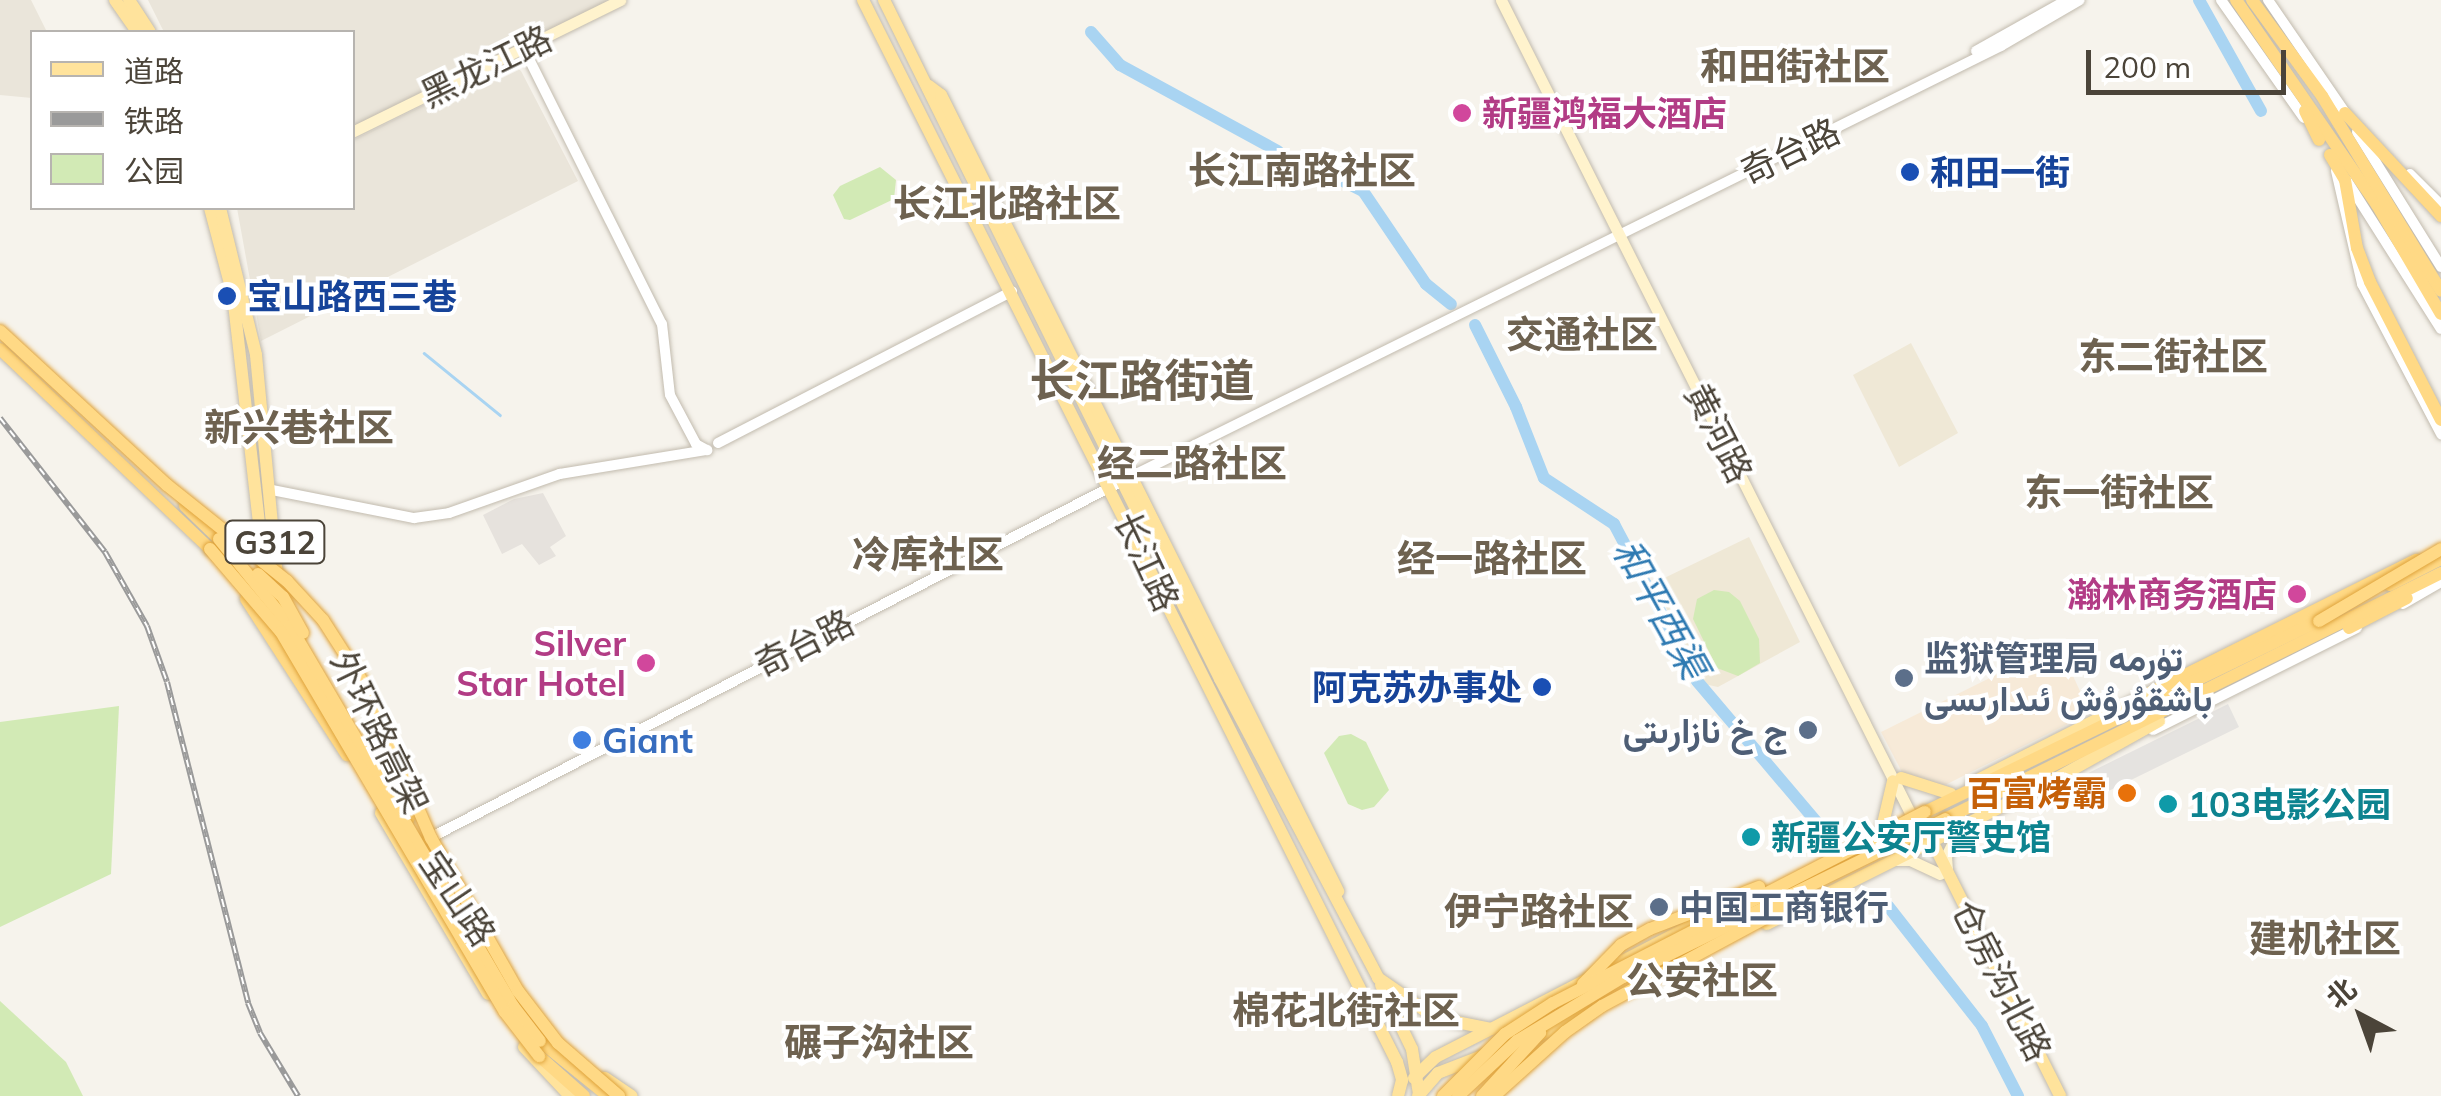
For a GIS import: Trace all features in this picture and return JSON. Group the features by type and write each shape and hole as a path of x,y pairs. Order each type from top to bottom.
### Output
{"highway":[{"path":"2249,2 2319,140"},
{"path":"2249,2 2312,82 2441,290"},
{"path":"2286,73 2377,205 2441,314"},
{"path":"2312,82 2441,216"},
{"path":"2331,158 2344,180 2363,265 2441,420"},
{"path":"0,339 198,538 251,606 357,770"},
{"path":"0,339 214,544 283,597 421,842"},
{"name":"外环路高架","path":"0,339 166,493 286,590 322,628 363,692 429,846 517,999 552,1047 607,1096"},
{"name":"外环路高架","path":"0,339 166,484 288,582 322,620 364,684 431,838 518,991 558,1043 619,1096"},
{"path":"198,538 214,544 281,632 505,1012 584,1096"},
{"path":"1443,1096 1505,1034 1553,1003 1918,812 2319,621 2438,554"},
{"path":"2161,687 2394,567 2438,554"},
{"path":"1458,1096 1517,1041 1623,977 2293,646 2437,580"},
{"path":"2158,721 2380,613 2437,580"},
{"path":"1482,1096 1621,945 1650,929 1740,897 1858,837 1918,812"},
{"path":"1494,1096 1565,1032 1602,1006 1945,819"},
{"path":"539,1048 607,1096"}],"main road":[{"path":"115,0 136,30"},
{"path":"129,0 149,30"},
{"name":"黑龙江路","path":"522,46 602,0"},
{"name":"黑龙江路","path":"355,127 620,0"},
{"name":"长江路","path":"863,0 1012,291 1122,481 1398,1066"},
{"name":"长江路","path":"884,0 1298,833 1378,978 1413,1006 1453,1024 1490,1029"},
{"name":"黄河路","path":"1500,0 1622,230"},
{"name":"黄河路","path":"1509,0 1897,780 1918,812"},
{"name":"宝山路","path":"211,210 232,284 268,607 294,663 430,901 496,1007 543,1072 570,1096"},
{"name":"宝山路","path":"221,210 256,355 280,604 301,657 522,992 560,1039 632,1096"},
{"path":"226,226 228,210"},
{"path":"1399,1096 1436,1058 1490,1029 2161,687"},
{"path":"1399,1096 1398,1066 1417,1074 1438,1073 1540,1035 1963,826 2158,721"},
{"path":"1882,828 1897,780 1950,794"},
{"name":"仓房沟北路","path":"1918,812 2053,1096"},
{"path":"1896,860 1910,860 1944,872 1953,836 1963,826"},
{"name":"仓房沟北路","path":"1944,872 2060,1096"},
{"path":"1378,978 1412,1048 1418,1095"},
{"path":"1418,1095 1438,1073"}],"street":[{"path":"2011,36 2067,0"},
{"path":"2011,36 2080,0"},
{"path":"2221,0 2319,140 2441,329"},
{"path":"2249,2 2344,111 2441,266"},
{"name":"奇台路","path":"421,842 1122,481 2011,36"},
{"path":"272,490 414,518 450,514 560,474 707,450 696,444 670,395 662,324 522,46"},
{"path":"2374,148 2408,172 2441,205"},
{"path":"2331,158 2362,284 2441,434"},
{"path":"718,444 1012,291"},
{"path":"2161,687 2438,554"},
{"path":"2128,739 2170,723 2437,580"}],"shaded area":[{"path":"0,0 31,0 46,30 30,30 30,98 0,95"},
{"path":"148,0 610,0 355,126 355,30 163,30"},
{"path":"511,62 521,71 578,181 261,341 237,210 355,210 355,139"},
{"path":"1911,343 1958,433 1899,467 1853,375"},
{"path":"543,493 566,536 550,547 556,556 539,565 522,544 502,554 483,515 514,499"},
{"path":"1749,537 1800,642 1718,687 1704,684 1654,583"},
{"path":"2054,646 2063,654 2090,713 1943,786 1904,776 1881,732"},
{"path":"2228,704 2239,727 2078,806 2066,784"}],"green space":[{"path":"880,167 896,180 894,199 850,220 844,219 833,195 840,186"},
{"path":"1714,590 1729,592 1740,601 1759,639 1760,663 1738,676 1717,668 1693,619 1697,599"},
{"path":"119,706 111,874 0,927 0,722"},
{"path":"1351,734 1366,742 1389,790 1374,807 1362,810 1348,804 1324,753 1339,736"},
{"path":"0,1001 66,1062 83,1096 0,1096"}],"waterway":[{"path":"2199,0 2261,111"},
{"name":"和平西渠","path":"1091,32 1120,65 1278,151"},
{"name":"和平西渠","path":"1305,162 1363,191 1426,284 1451,304"},
{"name":"和平西渠","path":"1475,325 1516,407 1544,478 1614,524 1697,681 1831,839"},
{"path":"424,353 500,415"},
{"name":"和平西渠","path":"1888,906 1982,1026 2018,1096"}],"railway":[{"path":"0,418 105,552 147,626 167,682 248,1003 260,1033 298,1096"}],"place":[{"name":"新疆鸿福大酒店","path":"1462,113"},
{"name":"和田一街","path":"1910,172"},
{"name":"宝山路西三巷","path":"227,296"},
{"name":"瀚林商务酒店","path":"2297,594"},
{"name":"Silver Star Hotel","path":"646,663"},
{"name":"监狱管理局 تۈرمە باشقۇرۇش ئىدارىسى","path":"1904,678"},
{"name":"阿克苏办事处","path":"1542,687"},
{"name":"ج خ نازارىتى","path":"1808,730"},
{"name":"Giant","path":"582,740"},
{"name":"百富烤霸","path":"2127,793"},
{"name":"103电影公园","path":"2168,804"},
{"name":"新疆公安厅警史馆","path":"1751,837"},
{"name":"中国工商银行","path":"1659,907"}],"district":[{"name":"和田街社区","path":"1795,67"},
{"name":"长江南路社区","path":"1302,171"},
{"name":"长江北路社区","path":"1007,204"},
{"name":"交通社区","path":"1582,335"},
{"name":"东二街社区","path":"2173,357"},
{"name":"长江路街道","path":"1142,381"},
{"name":"新兴巷社区","path":"299,428"},
{"name":"经二路社区","path":"1192,464"},
{"name":"东一街社区","path":"2119,493"},
{"name":"冷库社区","path":"928,555"},
{"name":"经一路社区","path":"1492,559"},
{"name":"伊宁路社区","path":"1539,912"},
{"name":"建机社区","path":"2325,939"},
{"name":"公安社区","path":"1702,981"},
{"name":"棉花北街社区","path":"1346,1011"},
{"name":"碾子沟社区","path":"879,1043"}]}
